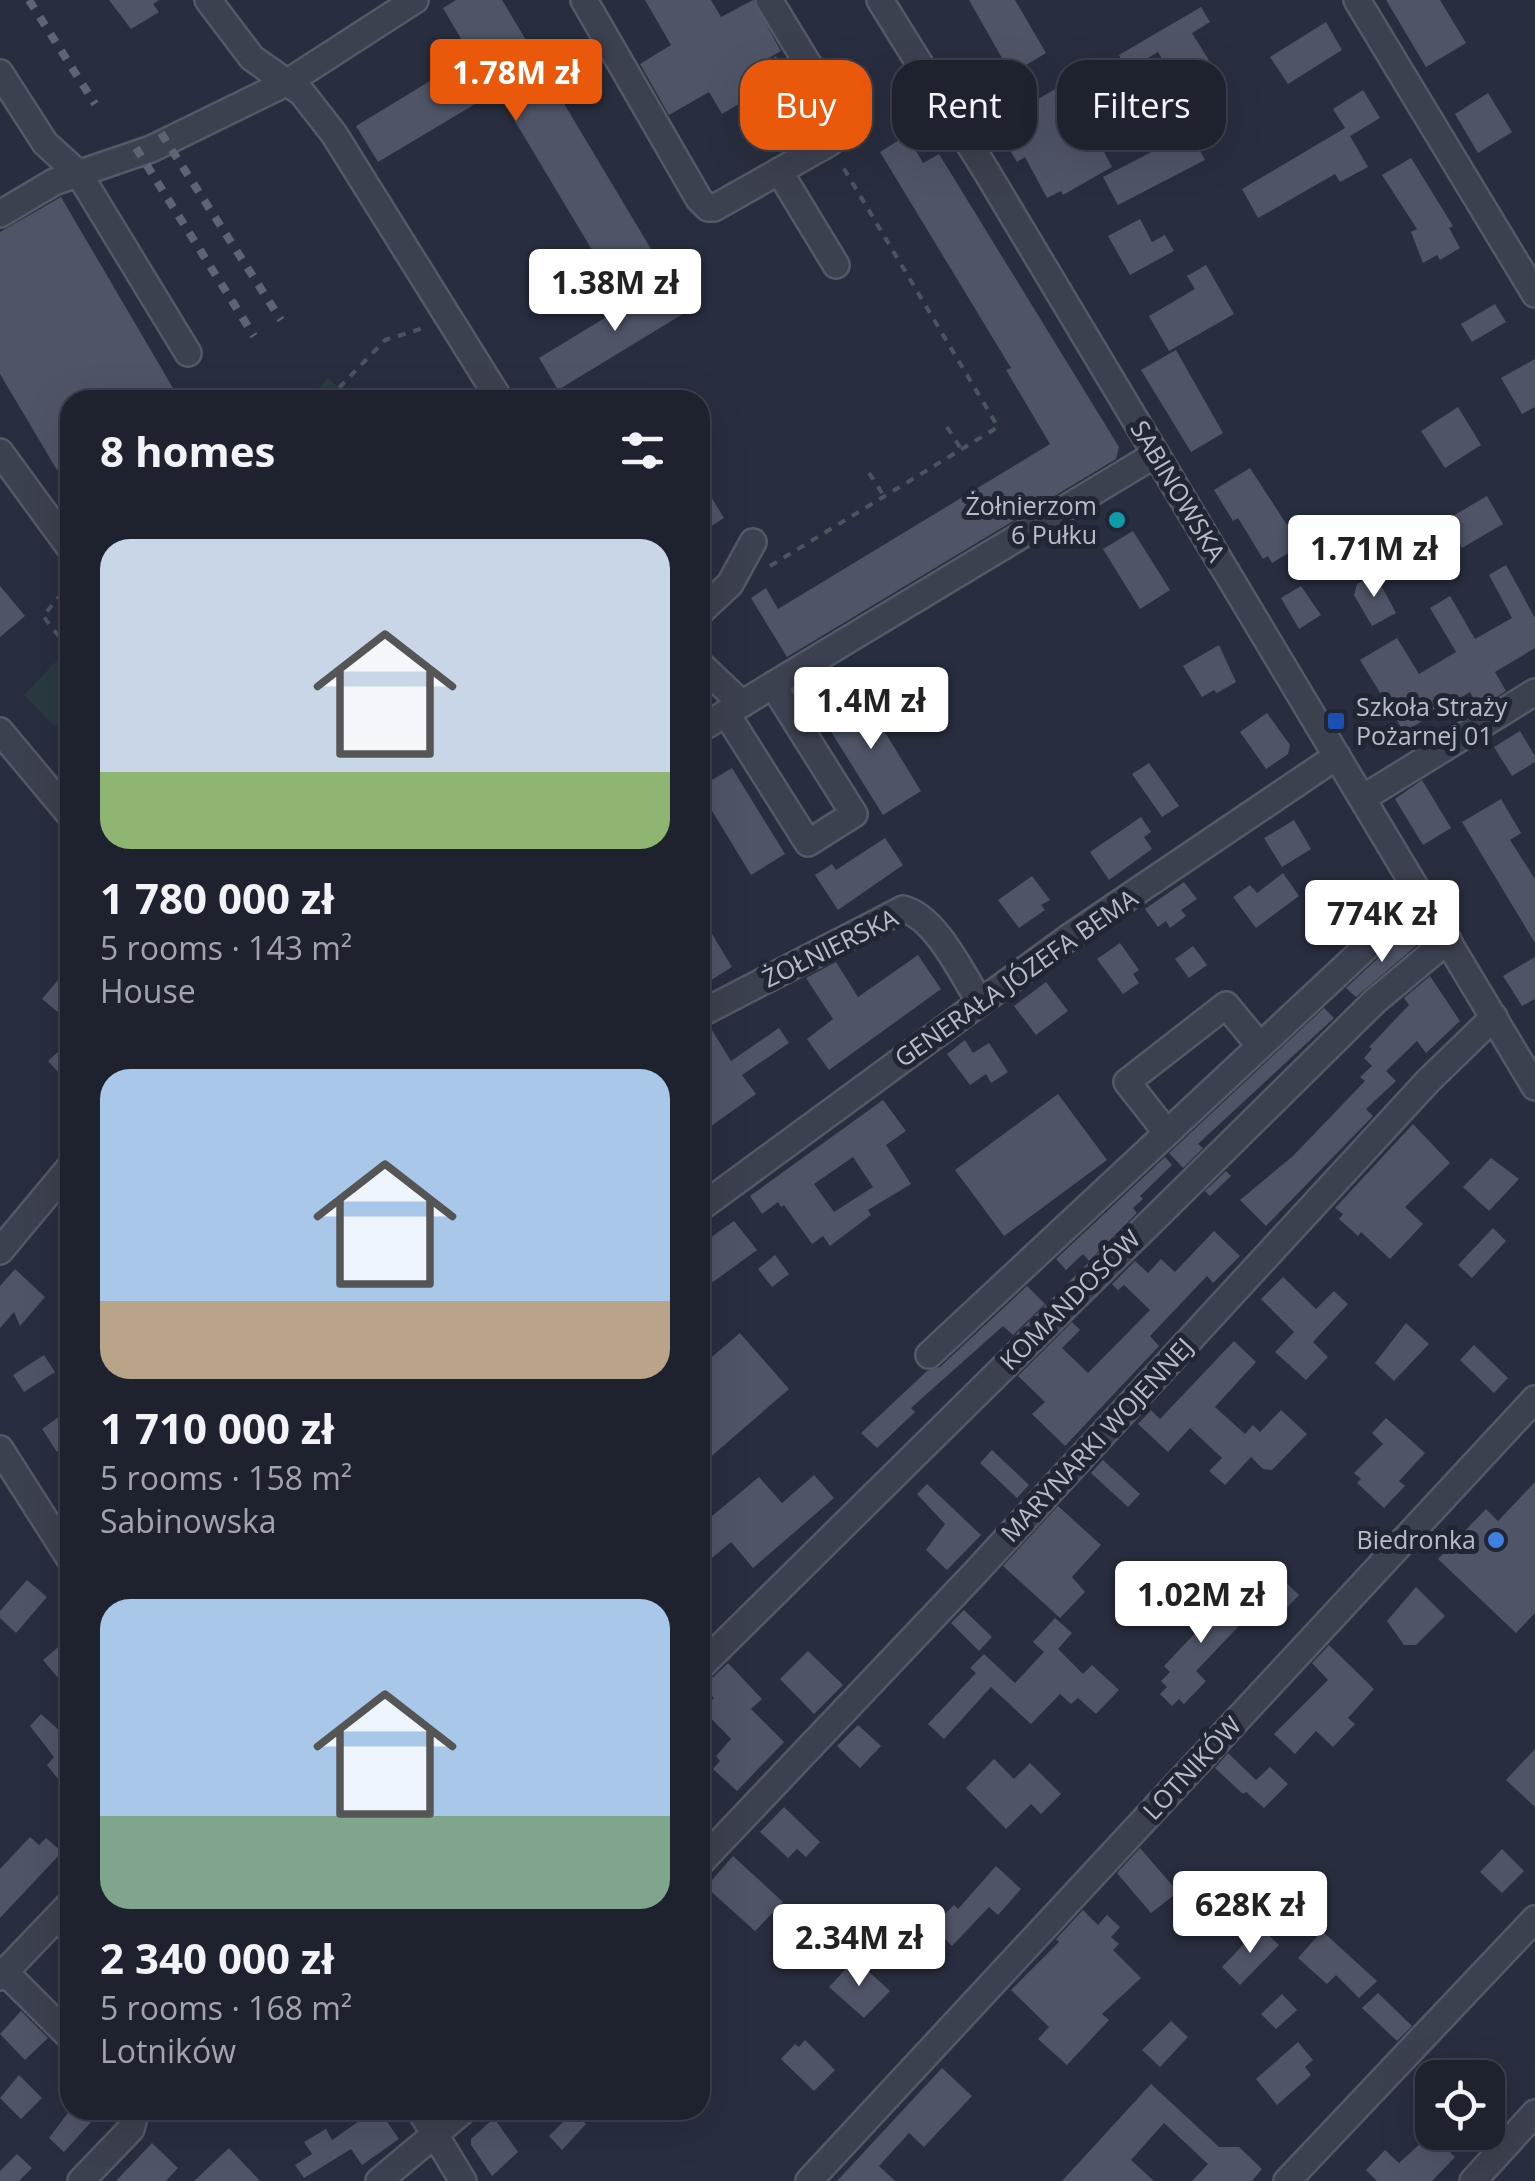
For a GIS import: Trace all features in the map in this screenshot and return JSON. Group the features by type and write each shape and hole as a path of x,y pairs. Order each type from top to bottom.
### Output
{"street":[{"path":"208,0 252,58 288,82 315,107 494,390"},
{"path":"0,214 54,182 151,149 288,82 416,0"},
{"path":"584,0 708,208 720,206 816,150"},
{"path":"769,0 805,60"},
{"name":"SABINOWSKA","path":"880,0 1535,1087"},
{"path":"1357,0 1535,294"},
{"path":"0,72 45,144 79,174 188,354"},
{"path":"779,171 836,265"},
{"path":"0,452 60,534"},
{"path":"710,723 1156,454"},
{"path":"710,603 730,584 753,542"},
{"path":"710,677 734,708 808,843 854,814 772,685"},
{"path":"1363,798 1535,692"},
{"path":"0,731 60,804"},
{"name":"GENERAŁA JÓZEFA BEMA","path":"710,1201 1068,938 1338,756"},
{"path":"930,1354 1421,896"},
{"name":"ŻOŁNIERSKA","path":"710,1009 902,909 916,912 929,924 980,1002"},
{"name":"KOMANDOSÓW","path":"710,1657 1335,1040 1448,940"},
{"path":"1167,1133 1126,1082 1226,1005 1260,1046"},
{"name":"MARYNARKI WOJENNEJ","path":"710,1852 974,1574 1428,1082 1494,1017"},
{"path":"0,1250 60,1179"},
{"name":"LOTNIKÓW","path":"809,2181 1535,1398"},
{"path":"0,1449 60,1543"},
{"path":"60,1914 2,1974 60,2028"},
{"path":"1287,2181 1535,1918"},
{"path":"1472,2181 1535,2114"},
{"path":"81,2181 131,2128 133,2120"},
{"path":"426,2120 463,2181"},
{"path":"379,2181 453,2120"}],"path":[{"path":"774,60 797,46"},
{"path":"767,150 779,171"},
{"path":"765,569 998,427 832,150"},
{"path":"339,388 385,340 451,321"},
{"path":"947,427 961,450"},
{"path":"869,472 884,496"},
{"path":"60,595 42,616 60,638"}],"shaded area":[{"path":"328,378 341,390 317,390"},
{"path":"60,657 60,723 55,727 24,695"}],"building":[{"path":"109,0 159,0 153,4 159,12 131,29"},
{"path":"456,0 502,0 651,249 607,275 497,91 378,162 356,126 471,56 443,8"},
{"path":"645,0 711,0 721,17 753,0 781,51 765,60 740,60 740,103 722,114 709,92 669,115 640,64 671,45"},
{"path":"969,0 1015,0 1046,53 1034,60 1003,60"},
{"path":"1386,0 1440,0 1466,43 1426,67"},
{"path":"1201,7 1210,22 1192,33 1209,60 1163,60 1158,52 1144,60 1122,60 1119,55"},
{"path":"1326,22 1342,50 1288,84 1270,57"},
{"path":"1057,88 1057,150 1103,150 1112,167 1063,195 1061,191 1047,198 1025,157 1017,162 1010,150 1037,150 1037,99"},
{"path":"1363,90 1380,118 1350,136 1368,167 1340,182 1335,174 1258,218 1242,189 1345,128 1333,109"},
{"path":"1488,93 1512,132 1478,153 1455,114"},
{"path":"892,144 892,150 916,150 923,163 939,154 1119,447 1116,459 787,657 751,598 766,588 778,609 1050,444 1006,370 1011,368 880,152"},
{"path":"1156,150 1199,150 1205,160 1118,205 1103,177"},
{"path":"1411,158 1453,226 1449,228 1460,248 1440,260 1437,255 1423,263 1411,232 1417,229 1382,175"},
{"path":"61,197 174,390 60,390 57,470 0,374 0,232"},
{"path":"1140,219 1152,242 1165,235 1174,251 1130,275 1108,236"},
{"path":"1206,265 1234,314 1169,351 1149,316 1195,289 1187,276"},
{"path":"672,277 691,309 558,390 539,358"},
{"path":"1495,304 1506,322 1472,342 1461,324"},
{"path":"1176,350 1223,433 1191,452 1141,370"},
{"path":"1535,359 1535,407 1522,414 1501,378"},
{"path":"1458,407 1481,445 1445,468 1421,431"},
{"path":"1250,468 1299,538 1289,544 1292,551 1272,563 1268,556 1263,559 1238,518 1233,521 1214,490"},
{"path":"710,495 724,518 710,527"},
{"path":"1487,496 1503,524 1462,548 1446,520"},
{"path":"1133,531 1170,590 1140,609 1103,549"},
{"path":"1506,565 1535,618 1535,648 1495,672 1506,691 1479,708 1470,692 1404,732 1360,660 1397,638 1419,674 1456,652 1430,608 1450,596 1475,639 1512,618 1489,575"},
{"path":"1375,574 1396,613 1372,626 1354,595 1357,584"},
{"path":"0,586 25,616 0,637"},
{"path":"1301,586 1321,615 1299,629 1281,598"},
{"path":"1219,645 1236,682 1202,697 1183,666"},
{"path":"859,690 921,791 883,815 820,714"},
{"path":"1267,713 1290,745 1288,754 1266,769 1240,732"},
{"path":"1520,731 1535,762 1512,776 1494,747"},
{"path":"1149,763 1179,806 1162,817 1132,774"},
{"path":"732,768 785,854 751,875 710,807 710,781"},
{"path":"1422,780 1451,828 1423,845 1395,799"},
{"path":"1501,799 1521,833 1510,840 1535,879 1535,943 1462,822"},
{"path":"1141,817 1151,832 1144,837 1152,849 1109,880 1090,852"},
{"path":"1294,820 1311,849 1282,867 1264,838"},
{"path":"885,838 903,865 838,910 815,875 832,864 836,870"},
{"path":"1283,873 1299,896 1256,928 1233,897 1250,885 1257,893"},
{"path":"1032,876 1050,900 1041,905 1045,910 1019,928 998,900"},
{"path":"1184,882 1197,899 1181,910 1186,916 1170,928 1166,921 1158,927 1145,909"},
{"path":"710,931 732,967 710,981"},
{"path":"1404,934 1416,946 1356,997 1346,988"},
{"path":"1120,943 1139,970 1133,974 1139,983 1123,994 1097,959"},
{"path":"1193,946 1207,965 1189,978 1175,959"},
{"path":"918,955 941,989 829,1070 807,1039 833,1019 806,978 836,962 858,997"},
{"path":"1535,957 1535,999 1522,1006 1503,976"},
{"path":"1430,976 1460,1021 1426,1053 1417,1041 1386,1071 1396,1081 1366,1109 1373,1116 1266,1226 1240,1200 1293,1156 1365,1081 1360,1077 1372,1066 1364,1058 1372,1049 1369,1047 1409,1005 1404,998"},
{"path":"58,980 60,982 60,1014 42,999"},
{"path":"1046,982 1068,1011 1036,1035 1014,1006"},
{"path":"1324,1008 1334,1018 1198,1144 1203,1148 1183,1168 1169,1153"},
{"path":"710,1027 731,1061 779,1028 789,1043 742,1075 756,1094 710,1127"},
{"path":"965,1040 973,1053 989,1043 1008,1072 991,1083 986,1074 970,1085 947,1054"},
{"path":"60,1050 60,1074 48,1061"},
{"path":"1058,1094 1107,1160 1004,1236 955,1170"},
{"path":"883,1100 906,1131 886,1145 911,1184 868,1210 871,1215 830,1246 823,1236 812,1244 784,1205 781,1207 778,1202 762,1214 750,1196","holes":["853,1157 873,1187 834,1212 814,1184"]},
{"path":"1413,1124 1450,1163 1405,1207 1423,1224 1390,1259 1361,1232 1358,1236 1339,1219 1343,1214 1335,1208"},
{"path":"1165,1157 1172,1165 1140,1196 1143,1199 1133,1208 1137,1213 1089,1261 1083,1254 1066,1270 1056,1259"},
{"path":"1491,1158 1519,1179 1489,1211 1463,1187"},
{"path":"1226,1171 1231,1176 1210,1196 1205,1191"},
{"path":"734,1221 757,1250 713,1282 710,1238"},
{"path":"1493,1228 1506,1241 1472,1278 1458,1265"},
{"path":"1214,1231 1240,1256 1213,1283 1207,1276 1150,1336 1159,1346 1065,1446 1032,1414 1045,1402 1018,1376 1072,1322 1080,1330 1062,1348 1088,1373 1150,1310 1124,1285 1118,1290 1112,1284 1135,1261 1148,1273 1161,1259 1175,1272"},
{"path":"775,1255 789,1274 772,1287 758,1269"},
{"path":"15,1269 45,1297 20,1326 14,1312 0,1328 0,1286"},
{"path":"1283,1277 1316,1309 1334,1291 1348,1304 1313,1342 1328,1357 1306,1380 1275,1352 1294,1332 1261,1299"},
{"path":"1027,1286 1045,1304 1013,1335 1003,1326 911,1408 915,1412 877,1448 861,1433 927,1371 940,1367"},
{"path":"1406,1323 1429,1344 1394,1381 1375,1363"},
{"path":"740,1333 789,1389 710,1457 710,1358"},
{"path":"1234,1341 1256,1362 1215,1407 1245,1434 1253,1425 1260,1432 1281,1410 1307,1434 1272,1470 1263,1469 1251,1457 1225,1485 1209,1471 1222,1458 1190,1428 1168,1452 1138,1424 1151,1410 1160,1419"},
{"path":"1474,1345 1508,1378 1494,1393 1460,1360"},
{"path":"44,1355 55,1372 24,1392 13,1375"},
{"path":"60,1416 60,1450 57,1452 42,1429"},
{"path":"1386,1418 1425,1453 1399,1481 1405,1486 1384,1508 1357,1483 1361,1479 1354,1473 1383,1444 1372,1433"},
{"path":"992,1450 1029,1485 1017,1498 980,1463"},
{"path":"1103,1460 1140,1494 1128,1507 1091,1473"},
{"path":"814,1475 834,1498 753,1568 731,1542 710,1560 710,1518 759,1477 782,1503"},
{"name":"Biedronka","path":"1535,1482 1535,1613 1516,1633 1438,1559 1486,1509 1498,1521"},
{"path":"927,1484 981,1535 947,1570 926,1550 945,1524 917,1494"},
{"path":"1058,1506 1101,1545 1072,1577 1085,1592 1060,1618 1003,1566"},
{"path":"1280,1577 1299,1595 1283,1612 1264,1595"},
{"path":"27,1580 47,1597 16,1633 0,1618 0,1611"},
{"path":"1227,1582 1243,1598 1226,1616 1238,1627 1196,1671 1206,1681 1184,1704 1179,1699 1172,1706 1160,1694 1167,1687 1161,1681 1170,1672 1164,1666 1199,1629 1190,1620"},
{"path":"1416,1587 1445,1616 1416,1645 1404,1645 1387,1621"},
{"path":"964,1610 992,1637 979,1651 951,1623"},
{"path":"1055,1618 1072,1633 1058,1649 1083,1674 1092,1665 1119,1690 1096,1714 1078,1698 1071,1704 1060,1694 1031,1724 991,1687 944,1739 928,1724 976,1673 970,1668 984,1654 1015,1683 1044,1652 1033,1642"},
{"path":"1329,1645 1374,1689 1348,1718 1355,1724 1333,1747 1316,1731 1295,1754 1274,1734 1328,1680 1312,1663"},
{"path":"60,1646 60,1680 43,1660"},
{"path":"808,1651 843,1685 814,1714 780,1679"},
{"path":"728,1663 762,1699 751,1709 784,1742 737,1791 713,1769 720,1761 716,1756 731,1739 710,1717 710,1702 714,1698 710,1694 711,1679"},
{"path":"41,1714 60,1731 60,1781 47,1765 54,1757 30,1726"},
{"path":"858,1725 881,1746 860,1768 837,1746"},
{"path":"1535,1749 1535,1807 1506,1780"},
{"path":"1228,1753 1256,1780 1270,1767 1288,1784 1264,1808 1215,1768"},
{"path":"994,1759 1014,1779 1030,1763 1061,1794 1041,1814 1031,1804 1006,1829 966,1788"},
{"path":"784,1807 820,1842 806,1857 797,1849 788,1858 760,1832"},
{"path":"30,1837 39,1845 46,1838 60,1850 0,1918 0,1869"},
{"path":"1140,1848 1178,1892 1151,1913 1117,1873"},
{"path":"1502,1849 1524,1871 1502,1893 1480,1872"},
{"path":"733,1856 783,1902 755,1931 710,1891 710,1882"},
{"path":"996,1866 1021,1889 998,1915 989,1907 952,1946 932,1926 954,1905 958,1909"},
{"path":"1083,1910 1098,1925 1107,1915 1120,1927 1111,1937 1119,1944 1113,1950 1141,1978 1102,2014 1109,2020 1067,2065 1038,2039 1049,2027 1011,1990 1059,1942 1056,1939"},
{"path":"1260,1927 1279,1945 1240,1985 1222,1967"},
{"path":"1322,1931 1377,1981 1359,1998 1336,1975 1327,1984 1298,1958"},
{"path":"855,1959 890,1991 864,2018 829,1987"},
{"path":"1378,1993 1412,2026 1397,2041 1362,2008"},
{"path":"1282,1994 1297,2010 1276,2029 1261,2014"},
{"path":"21,2011 48,2038 25,2060 0,2034"},
{"path":"1171,2021 1188,2037 1160,2067 1142,2050"},
{"path":"805,2040 835,2070 814,2091 781,2059 795,2044 799,2047"},
{"path":"1298,2042 1313,2060 1305,2067 1311,2075 1277,2105 1256,2079"},
{"path":"942,2068 972,2096 924,2147 909,2133 879,2166 895,2181 837,2181"},
{"path":"19,2075 42,2098 21,2119 0,2098"},
{"path":"1151,2084 1219,2147 1239,2147 1262,2169 1252,2181 1192,2181 1208,2164 1164,2123 1131,2160 1154,2181 1062,2181"},
{"path":"62,2120 91,2122 64,2152 49,2138"},
{"path":"361,2120 386,2120 399,2139 362,2165 351,2149 304,2178 295,2165 312,2154 304,2142 326,2129 332,2140"},
{"path":"495,2120 518,2152 492,2176 471,2139"},
{"path":"565,2120 582,2120 586,2124 562,2150 549,2136"},
{"path":"152,2143 178,2168 166,2181 116,2181"},
{"path":"229,2148 260,2181 194,2181"},
{"path":"1415,2148 1448,2150 1455,2157 1432,2181 1377,2181 1366,2170 1385,2150 1399,2163"},
{"path":"17,2154 32,2168 19,2181 0,2181 0,2171"}],"railway":[{"path":"29,0 95,104"},
{"path":"161,133 281,320"},
{"path":"136,148 254,336"}],"place":[{"name":"Żołnierzom 6 Pułku","path":"1117,520"},
{"name":"Szkoła Straży Pożarnej 01","path":"1336,721"},
{"name":"Biedronka","path":"1496,1540"}]}
